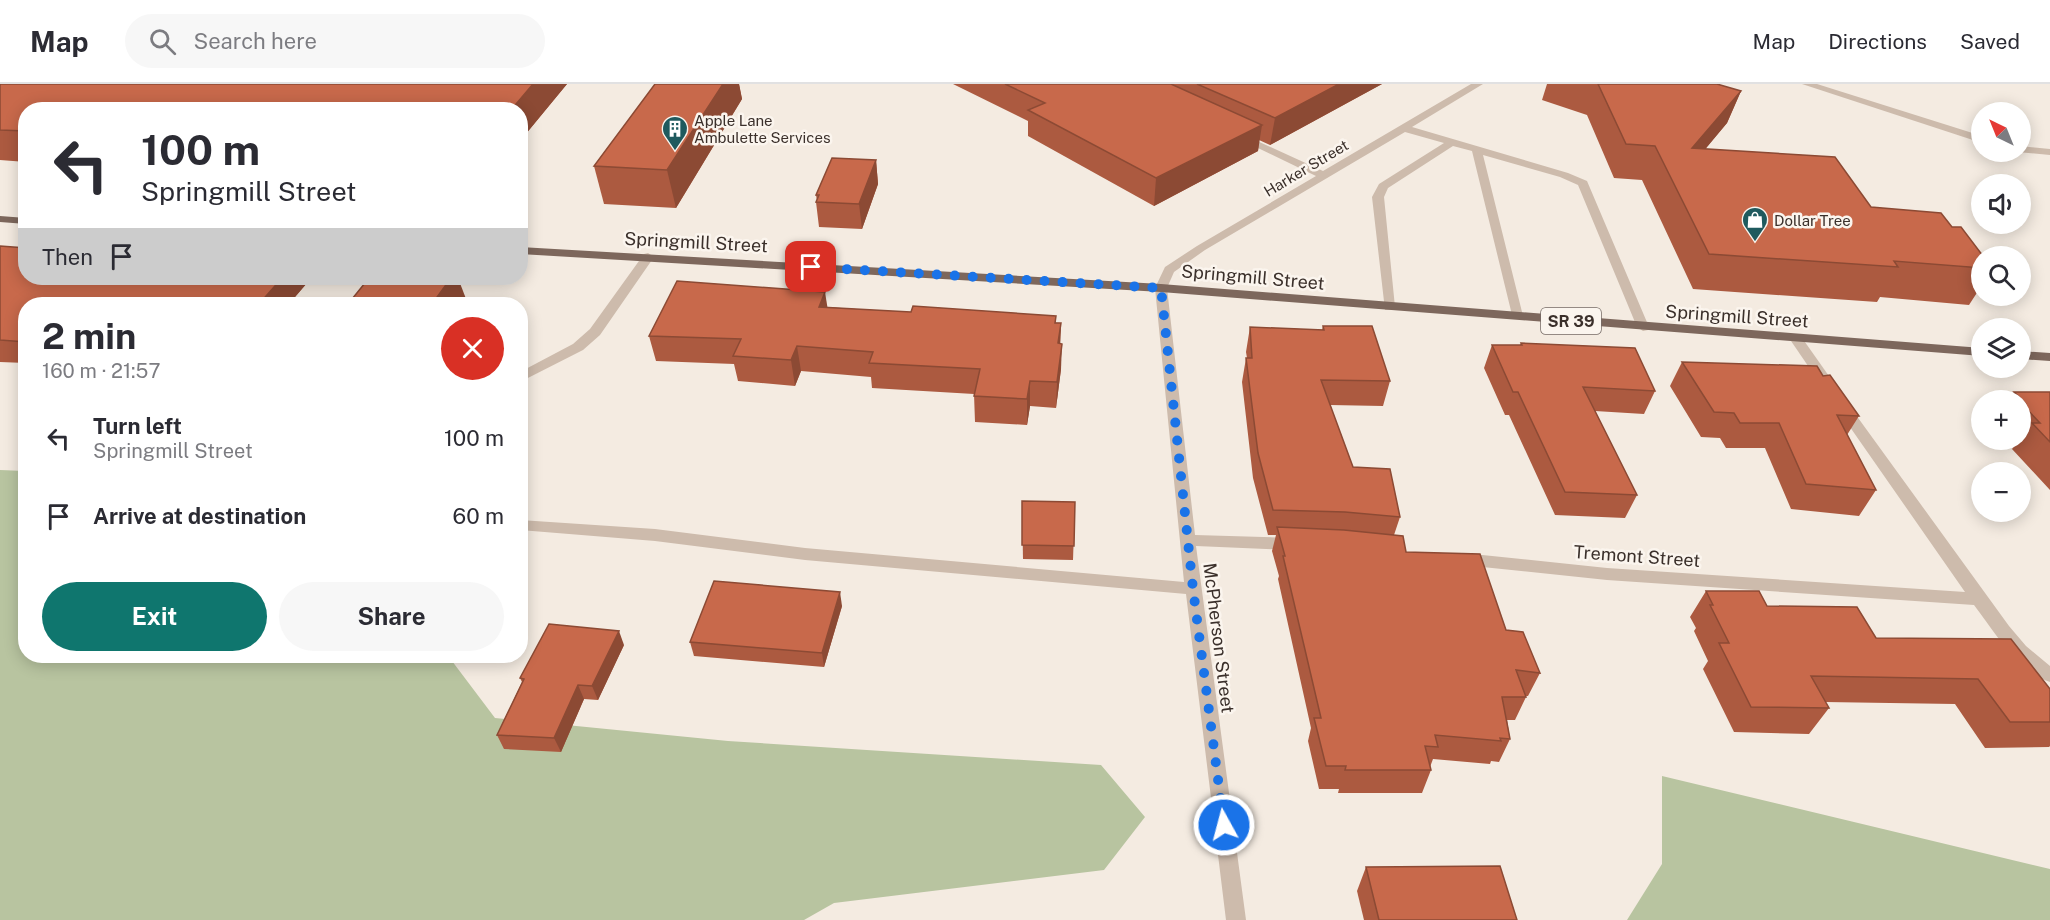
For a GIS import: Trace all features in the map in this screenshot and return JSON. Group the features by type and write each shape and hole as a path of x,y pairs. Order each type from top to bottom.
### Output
{"main road":[{"path":"0,219 18,220"},
{"name":"Springmill Street","path":"528,250 1161,288 1971,351"},
{"path":"2031,355 2050,357"}],"street":[{"name":"Harker Street","path":"1161,288 1169,270 1323,175 1478,84"},
{"path":"1807,84 1971,136"},
{"path":"1403,128 1564,175 1583,183 1643,327"},
{"path":"1228,132 1323,175"},
{"path":"1389,307 1378,197 1383,186 1451,142"},
{"path":"1477,150 1517,316"},
{"path":"2031,151 2050,152"},
{"path":"528,374 578,347 595,332 648,257"},
{"name":"McPherson Street","path":"1161,288 1193,589 1236,920"},
{"path":"1795,338 2007,637 2035,666 2050,675"},
{"path":"528,526 655,535 805,554 1193,589"},
{"path":"1188,540 1314,544"},
{"name":"Tremont Street","path":"1443,557 1607,574 1979,599"}],"green space":[{"path":"0,470 18,471 18,663 454,663 495,718 728,741 1101,765 1145,817 1104,870 834,903 804,920 0,920"},
{"path":"1662,776 2050,869 2050,920 1627,920 1662,864"}],"building":[{"path":"0,84 533,84 518,102 18,102 18,131 0,130"},
{"path":"655,84 723,84 667,170 594,166"},
{"path":"1005,84 1171,84 1262,125 1156,178 1028,110 1045,103"},
{"path":"1197,84 1339,84 1275,118"},
{"path":"1598,84 1717,84 1741,91 1692,148 1835,157 1871,207 1941,213 1952,227 1961,227 1975,246 1971,246 1971,267 1894,261 1898,267 1709,254 1655,146 1626,144"},
{"path":"832,158 876,160 859,204 816,202 819,195 816,195"},
{"path":"0,246 18,247 18,285 276,285 265,297 18,297 18,341 0,340"},
{"path":"677,281 825,292 819,307 911,312 913,306 1056,316 1055,323 1061,323 1058,343 1062,344 1057,382 1030,381 1027,399 974,396 980,369 869,363 873,352 797,346 791,360 733,356 741,339 649,336"},
{"path":"363,285 446,285 437,297 354,297"},
{"path":"1323,326 1372,326 1390,381 1321,380 1353,467 1390,469 1400,517 1345,512 1273,510 1258,453 1246,358 1252,358 1250,327 1324,330"},
{"path":"1521,343 1635,348 1655,391 1583,387 1637,495 1565,492 1518,392 1513,392 1492,345 1522,345"},
{"path":"1682,362 1817,366 1823,376 1830,375 1859,416 1837,415 1876,490 1806,484 1779,423 1740,423 1734,413 1714,412"},
{"path":"2031,392 2050,392 2050,442 2032,423 2040,423 2031,414"},
{"path":"1022,501 1075,502 1074,546 1022,545"},
{"path":"1277,527 1403,536 1406,552 1480,554 1506,630 1523,632 1540,673 1516,670 1526,697 1502,697 1510,739 1500,738 1501,741 1435,735 1438,747 1425,746 1431,770 1345,770 1346,766 1326,766 1314,718 1321,718"},
{"path":"714,581 840,592 822,653 690,642"},
{"path":"1706,591 1759,591 1767,606 1857,607 1876,638 2011,639 2050,689 2050,722 2010,722 1978,679 1811,676 1829,708 1751,707 1719,643 1729,643 1710,605 1713,605"},
{"path":"549,624 619,631 592,686 578,685 554,738 497,735 524,679 520,678"},
{"path":"1500,866 1517,920 1379,920 1366,867"}],"place":[{"name":"Apple Lane Ambulette Services","path":"675,152"},
{"name":"Dollar Tree","path":"1755,243"}],"route":[{"path":"811,267 1161,288 1193,589 1224,825"}]}
